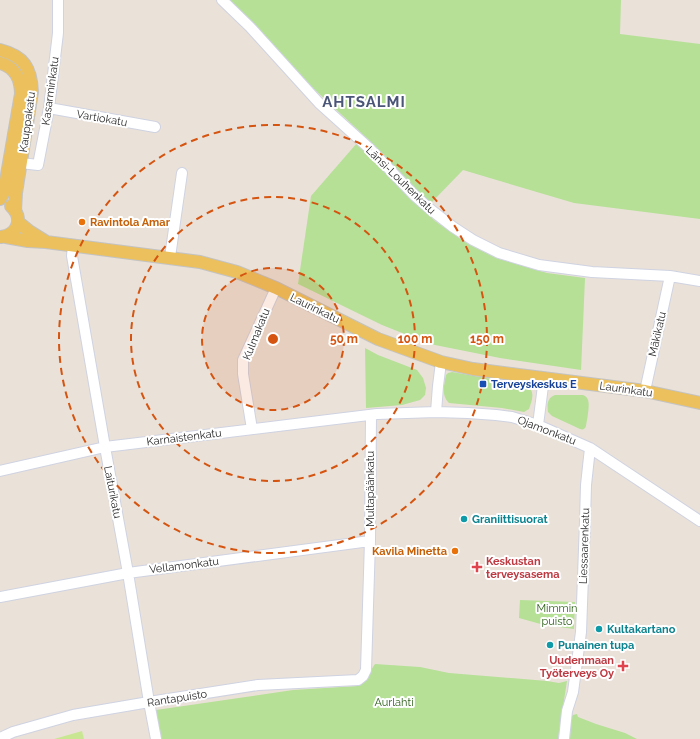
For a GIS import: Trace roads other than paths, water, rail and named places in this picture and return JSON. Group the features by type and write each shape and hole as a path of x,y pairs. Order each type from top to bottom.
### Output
{"main road":[{"name":"Kauppakatu","path":"0,50 10,53 22,61 30,73 32,82 32,92 16,193 17,216"},
{"name":"Kauppakatu","path":"0,64 4,64 10,68 16,74 21,85 21,94 4,192 0,199"},
{"name":"Laurinkatu","path":"0,203 8,204 12,207 29,231 46,242"},
{"path":"3,237 10,234 17,227 17,216"},
{"name":"Laurinkatu","path":"3,237 28,242 46,242 170,257 219,266 276,288 378,339 441,362 473,368 644,391 700,403"}],"street":[{"name":"Kasarminkatu","path":"21,163 38,165 49,108 58,33 58,0"},
{"name":"Länsi-Louhenkatu","path":"222,0 319,103 369,148 414,196 453,227 474,240 499,253 539,265 592,272 670,276 700,281"},
{"name":"Vartiokatu","path":"49,108 155,127"},
{"path":"170,257 182,173"},
{"name":"Laiturikatu","path":"73,246 72,256 156,739"},
{"name":"Mäkikatu","path":"644,391 670,276"},
{"name":"Kulmakatu","path":"252,429 243,374 243,360 276,288"},
{"path":"436,412 441,362"},
{"path":"538,425 544,378"},
{"name":"Ojamonkatu","path":"371,415 436,412 468,413 512,417 538,425 590,448 700,521"},
{"name":"Karnaistenkatu","path":"0,471 105,447 371,415"},
{"name":"Multapäänkatu","path":"358,680 363,676 366,670 370,541 371,415"},
{"name":"Liessaarenkatu","path":"564,739 567,711 573,692 581,632 586,485 590,448"},
{"name":"Vellamonkatu","path":"0,597 128,573 370,541"},
{"name":"Rantapuisto","path":"0,738 13,732 73,715 149,702 258,685 358,680"}],"place":[{"name":"Ravintola Amar","path":"82,222"},
{"name":"Terveyskeskus E","path":"483,384"},
{"name":"Graniittisuorat","path":"464,519"},
{"name":"Kavila Minetta","path":"455,551"},
{"name":"Keskustan terveysasema","path":"477,567"},
{"name":"Kultakartano","path":"599,629"},
{"name":"Punainen tupa","path":"550,645"},
{"name":"Uudenmaan Työterveys Oy","path":"623,666"}],"district":[{"name":"AHTSALMI","path":"364,102"}],"park label":[{"name":"Mimmin puisto","path":"557,614"},
{"name":"Aurlahti","path":"394,702"}]}
